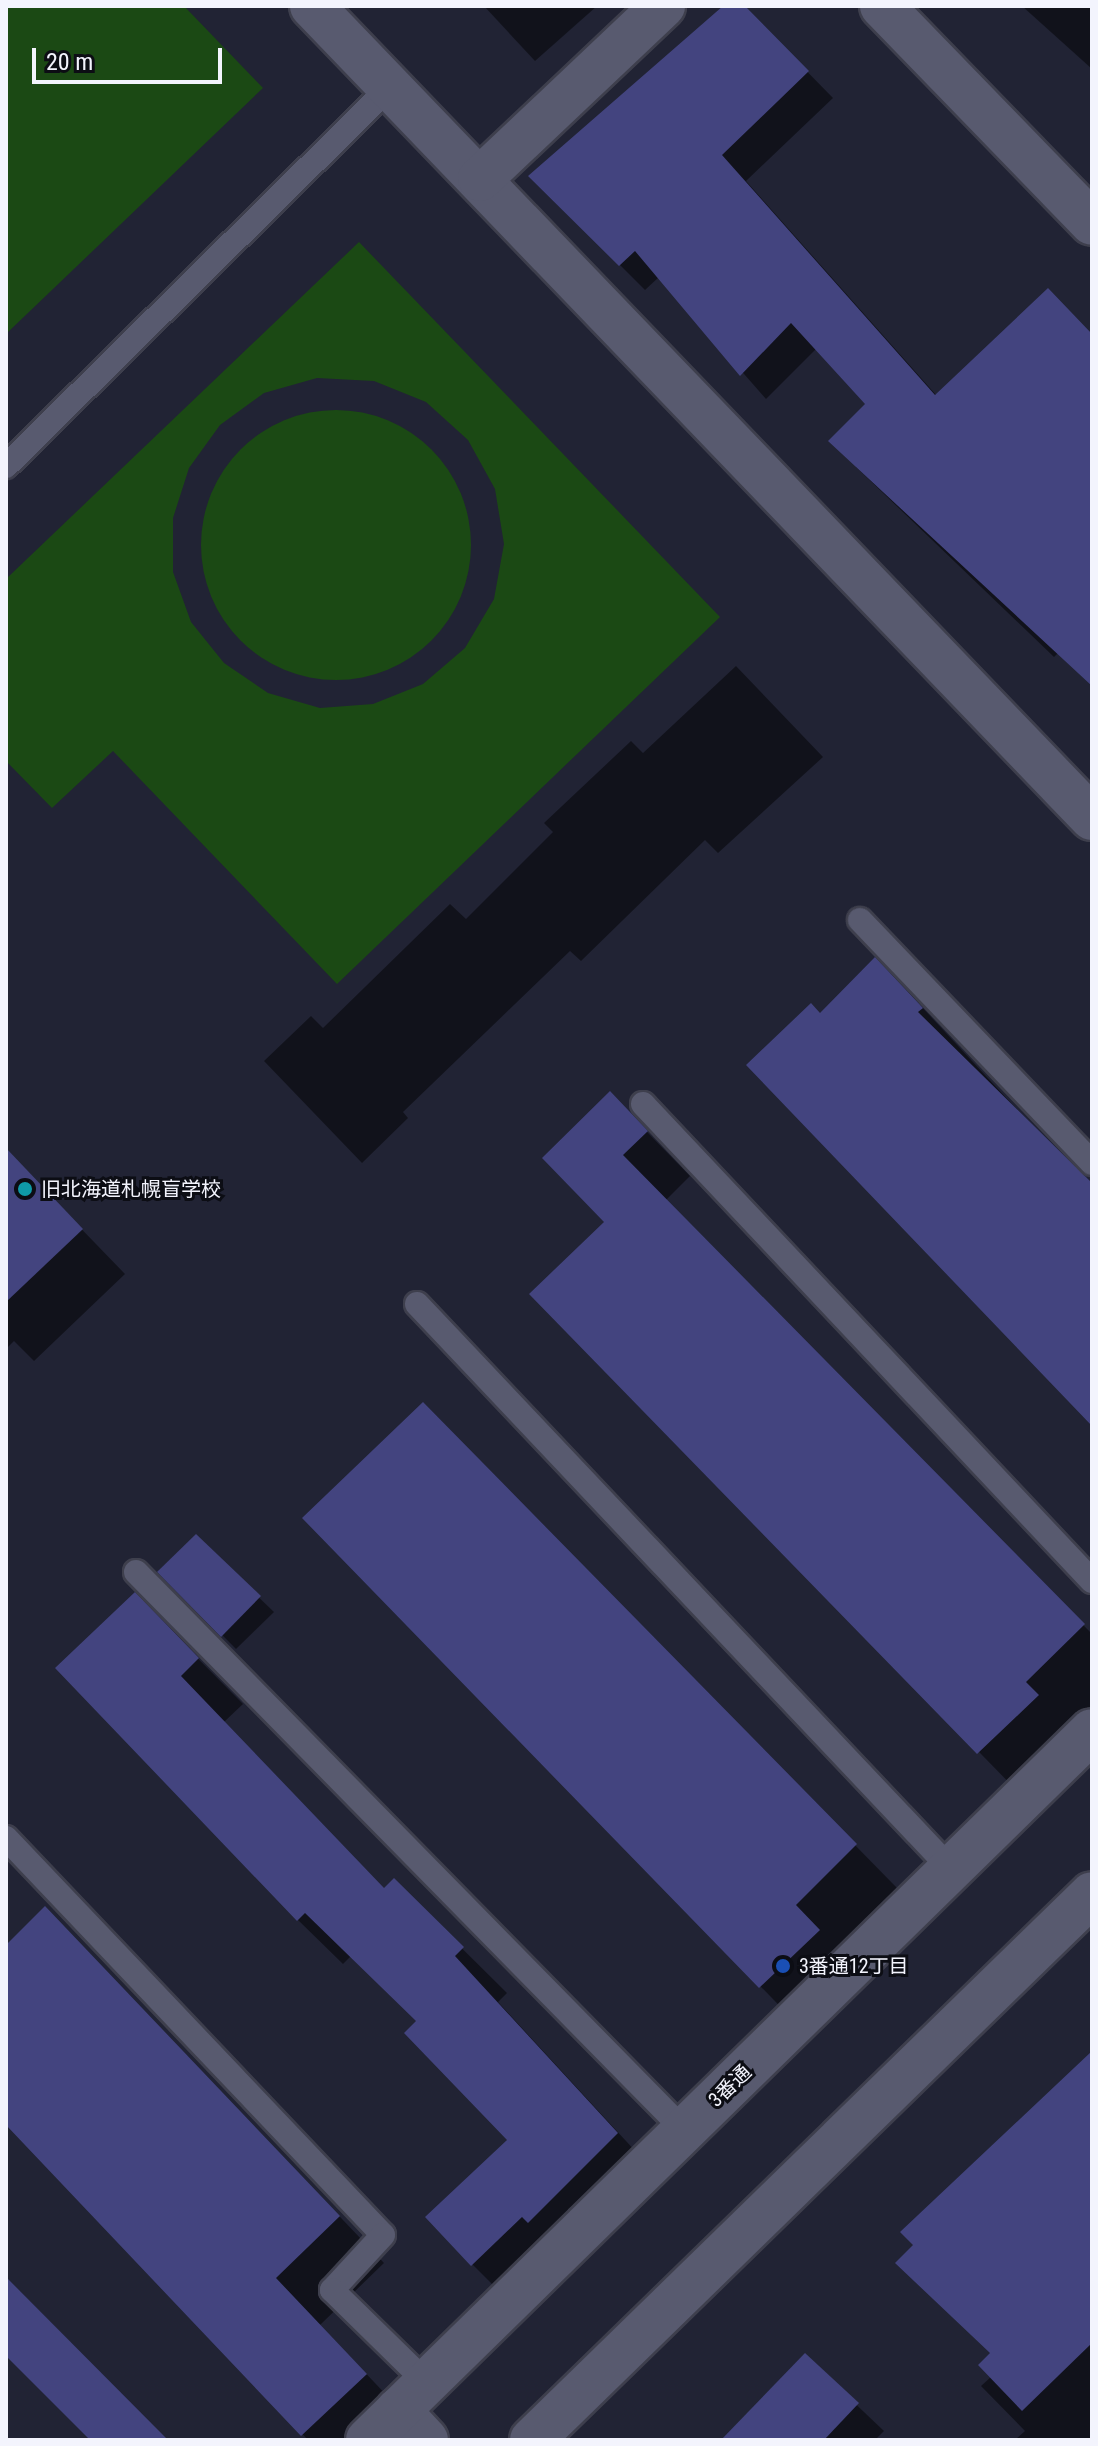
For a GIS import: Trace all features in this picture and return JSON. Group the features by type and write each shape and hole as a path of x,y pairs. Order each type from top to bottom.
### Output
{"street":[{"path":"312,6 1092,818"},
{"path":"480,179 663,6"},
{"path":"882,6 1092,223"},
{"name":"3番通","path":"368,2440 417,2411 684,2130 1092,1731"},
{"path":"532,2440 1092,1894"}],"lane":[{"path":"6,466 390,87"},
{"path":"860,920 1092,1163"},
{"path":"643,1104 1092,1581"},
{"path":"417,1304 951,1869"},
{"path":"136,1572 684,2130"},
{"path":"6,1838 383,2235 332,2290 417,2411"}],"green space":[{"path":"6,6 184,6 263,88 6,334"},
{"path":"359,242 720,617 337,984 113,751 52,808 6,761 6,579","holes":["317,378 374,381 426,402 468,440 495,489 504,544 494,599 465,648 423,684 373,704 320,708 268,693 224,663 191,622 173,572 173,518 189,468 220,425 264,393"]},
{"path":"349,410 388,420 432,449 461,493 469,519 469,571 461,597 432,641 388,670 349,680 323,680 272,664 250,650 231,631 211,597 203,571 201,532 217,481 231,459 250,440 284,420 310,412"}],"building":[{"path":"723,6 745,6 809,71 722,155 935,395 1048,288 1092,334 1092,686 828,441 865,404 791,323 740,376 635,251 619,266 528,176"},
{"path":"875,957 923,1008 918,1012 1092,1183 1092,1426 746,1065 811,1003 820,1013"},
{"path":"610,1091 648,1131 623,1155 1085,1624 1026,1682 1039,1695 977,1754 529,1294 604,1222 542,1158"},
{"name":"旧北海道札幌盲学校","path":"6,1148 83,1229 6,1302"},
{"path":"423,1402 857,1844 796,1905 820,1930 759,1988 302,1518"},
{"path":"196,1534 261,1596 221,1637 157,1572"},
{"path":"135,1592 199,1658 181,1676 384,1888 394,1878 464,1947 455,1956 618,2133 528,2223 522,2217 471,2266 425,2217 507,2140 404,2033 416,2021 305,1913 297,1921 55,1668"},
{"path":"45,1906 340,2216 276,2278 367,2374 301,2436 6,2125 6,1945"},
{"path":"1092,2051 1092,2343 1022,2411 978,2365 990,2353 895,2263 913,2245 900,2232"},
{"path":"6,2277 168,2440 90,2440 6,2356"},
{"path":"805,2353 859,2403 824,2440 721,2440"}],"place":[{"name":"旧北海道札幌盲学校","path":"25,1189"},
{"name":"3番通12丁目","path":"783,1966"}]}
